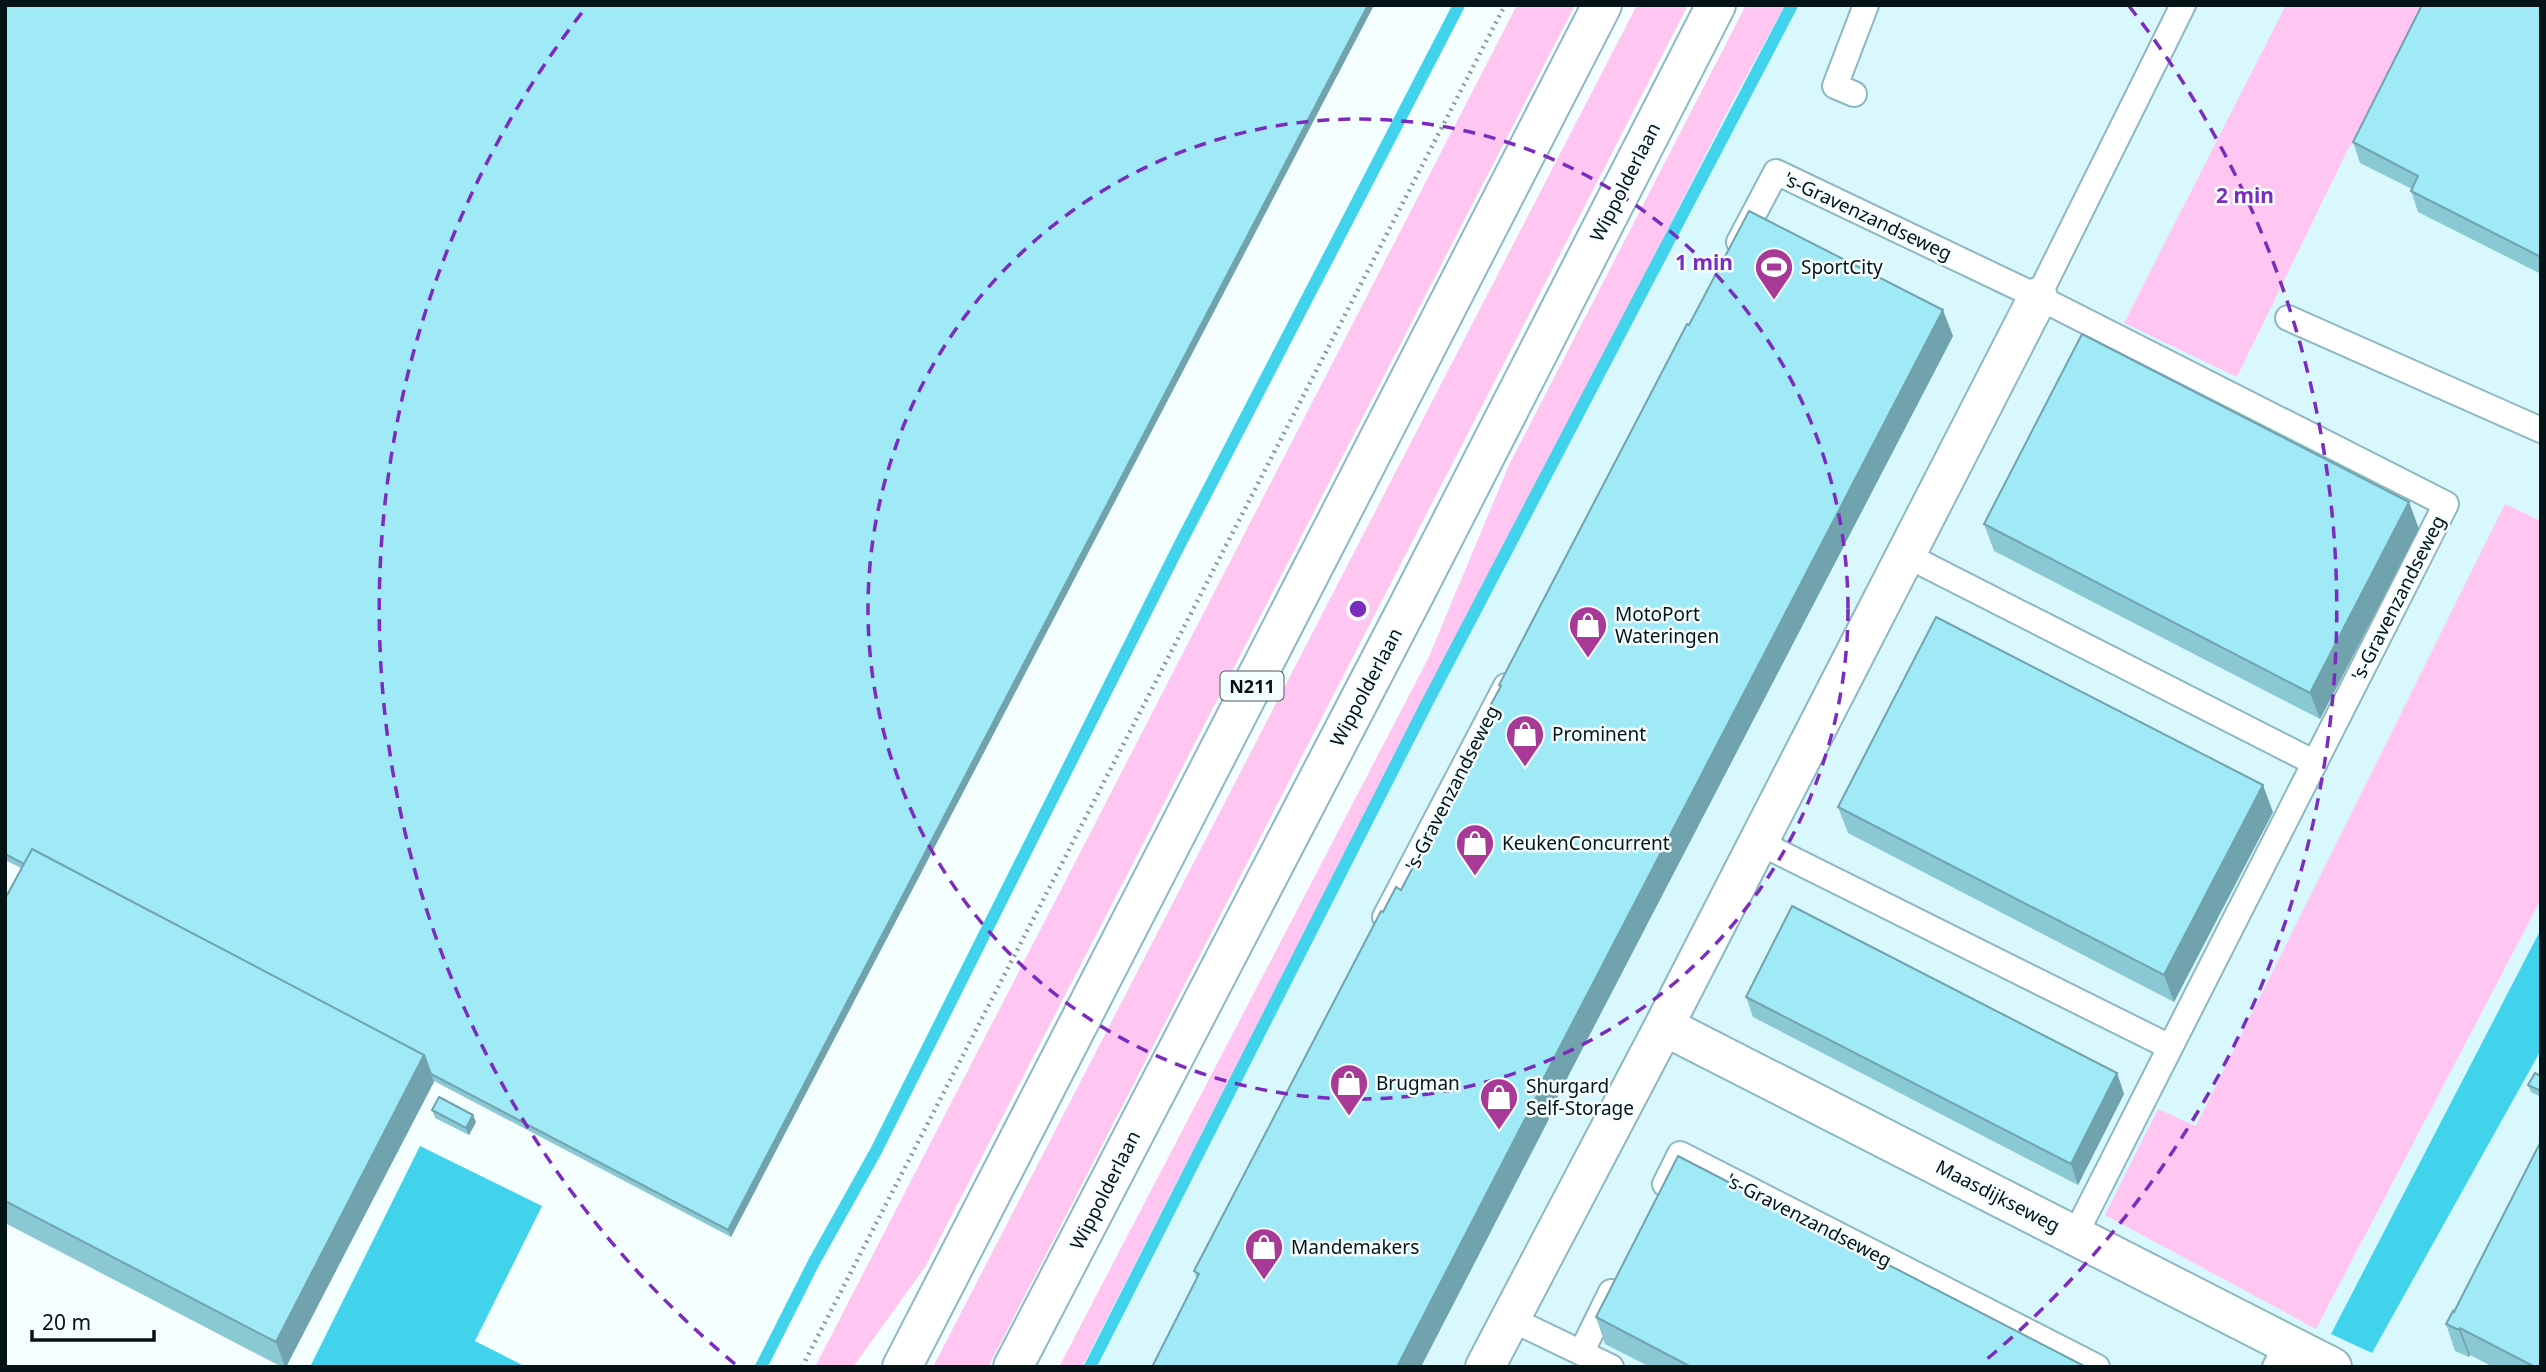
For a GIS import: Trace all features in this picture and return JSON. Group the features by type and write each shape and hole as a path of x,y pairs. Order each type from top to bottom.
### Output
{"main road":[{"name":"N211","path":"902,1367 1602,5"},
{"name":"Wippolderlaan","path":"1013,1367 1418,589 1716,5"},
{"path":"1485,1367 1664,1026 2038,297"},
{"name":"Maasdijkseweg","path":"1664,1026 2075,1236 2281,1355 2332,1367"}],"lane":[{"path":"1854,94 1835,86 1866,5"},
{"path":"2038,297 2183,5"},
{"name":"'s-Gravenzandseweg","path":"1731,258 1776,172 2038,297 2446,504 2075,1236"},
{"path":"2288,318 2541,430"},
{"path":"1906,555 2315,763"},
{"name":"'s-Gravenzandseweg","path":"1377,933 1518,661"},
{"path":"1758,842 2170,1047"},
{"name":"'s-Gravenzandseweg","path":"1655,1203 1680,1154 2097,1367"},
{"path":"1582,1351 1618,1277"},
{"path":"1511,1319 1611,1367"}],"path":[{"path":"802,1367 1505,5"}],"shaded area":[{"path":"1517,5 1575,5 925,1267 853,1367 815,1367"},
{"path":"1637,5 1688,5 988,1367 933,1367"},
{"path":"1746,5 1785,5 1729,108 1506,548 1325,893 1082,1367 1059,1367 1428,659 1509,465"},
{"path":"1778,5 2541,5 2541,1367 1063,1367"},
{"path":"2286,5 2433,5 2367,134 2349,147 2237,377 2124,323"},
{"path":"2505,504 2541,521 2541,899 2316,1329 2105,1215 2158,1109 2196,1126"}],"water":[{"path":"2541,929 2541,1050 2372,1353 2331,1334"},
{"path":"420,1146 542,1206 475,1341 526,1367 310,1367"}],"building":[{"path":"5,5 1368,5 728,1230 431,1074 424,1055 32,849 24,864 5,854"},
{"path":"2422,5 2541,5 2541,257 2411,191 2418,176 2353,142"},
{"path":"1749,211 1943,310 1537,1091 1539,1092 1397,1367 1152,1367 1199,1274 1194,1271 1381,911 1383,912 1396,887 1401,890 1493,713 1488,710 1501,686 1499,685 1687,324 1689,325"},
{"path":"2082,334 2409,502 2310,693 1984,524"},
{"path":"1936,617 2263,785 2164,975 1838,807"},
{"path":"32,849 424,1055 276,1342 5,1201 5,899"},
{"path":"1792,906 2117,1073 2071,1164 1746,997"},
{"path":"2535,1073 2541,1076 2541,1091 2528,1085"},
{"path":"439,1097 473,1115 466,1128 432,1110"},
{"path":"2541,1141 2541,1367 2535,1367 2460,1328 2459,1330 2446,1324"},
{"path":"1678,1156 2086,1367 1691,1367 1596,1317"}],"waterway":[{"path":"761,1367 814,1262 876,1151 1179,546 1459,5"},
{"path":"1090,1367 1426,705 1792,5"}],"place":[{"name":"SportCity","path":"1774,301"},
{"name":"MotoPort Wateringen","path":"1588,659"},
{"name":"Prominent","path":"1525,768"},
{"name":"KeukenConcurrent","path":"1475,877"},
{"name":"Brugman","path":"1349,1117"},
{"name":"Shurgard Self-Storage","path":"1499,1131"},
{"name":"Mandemakers","path":"1264,1281"}]}
